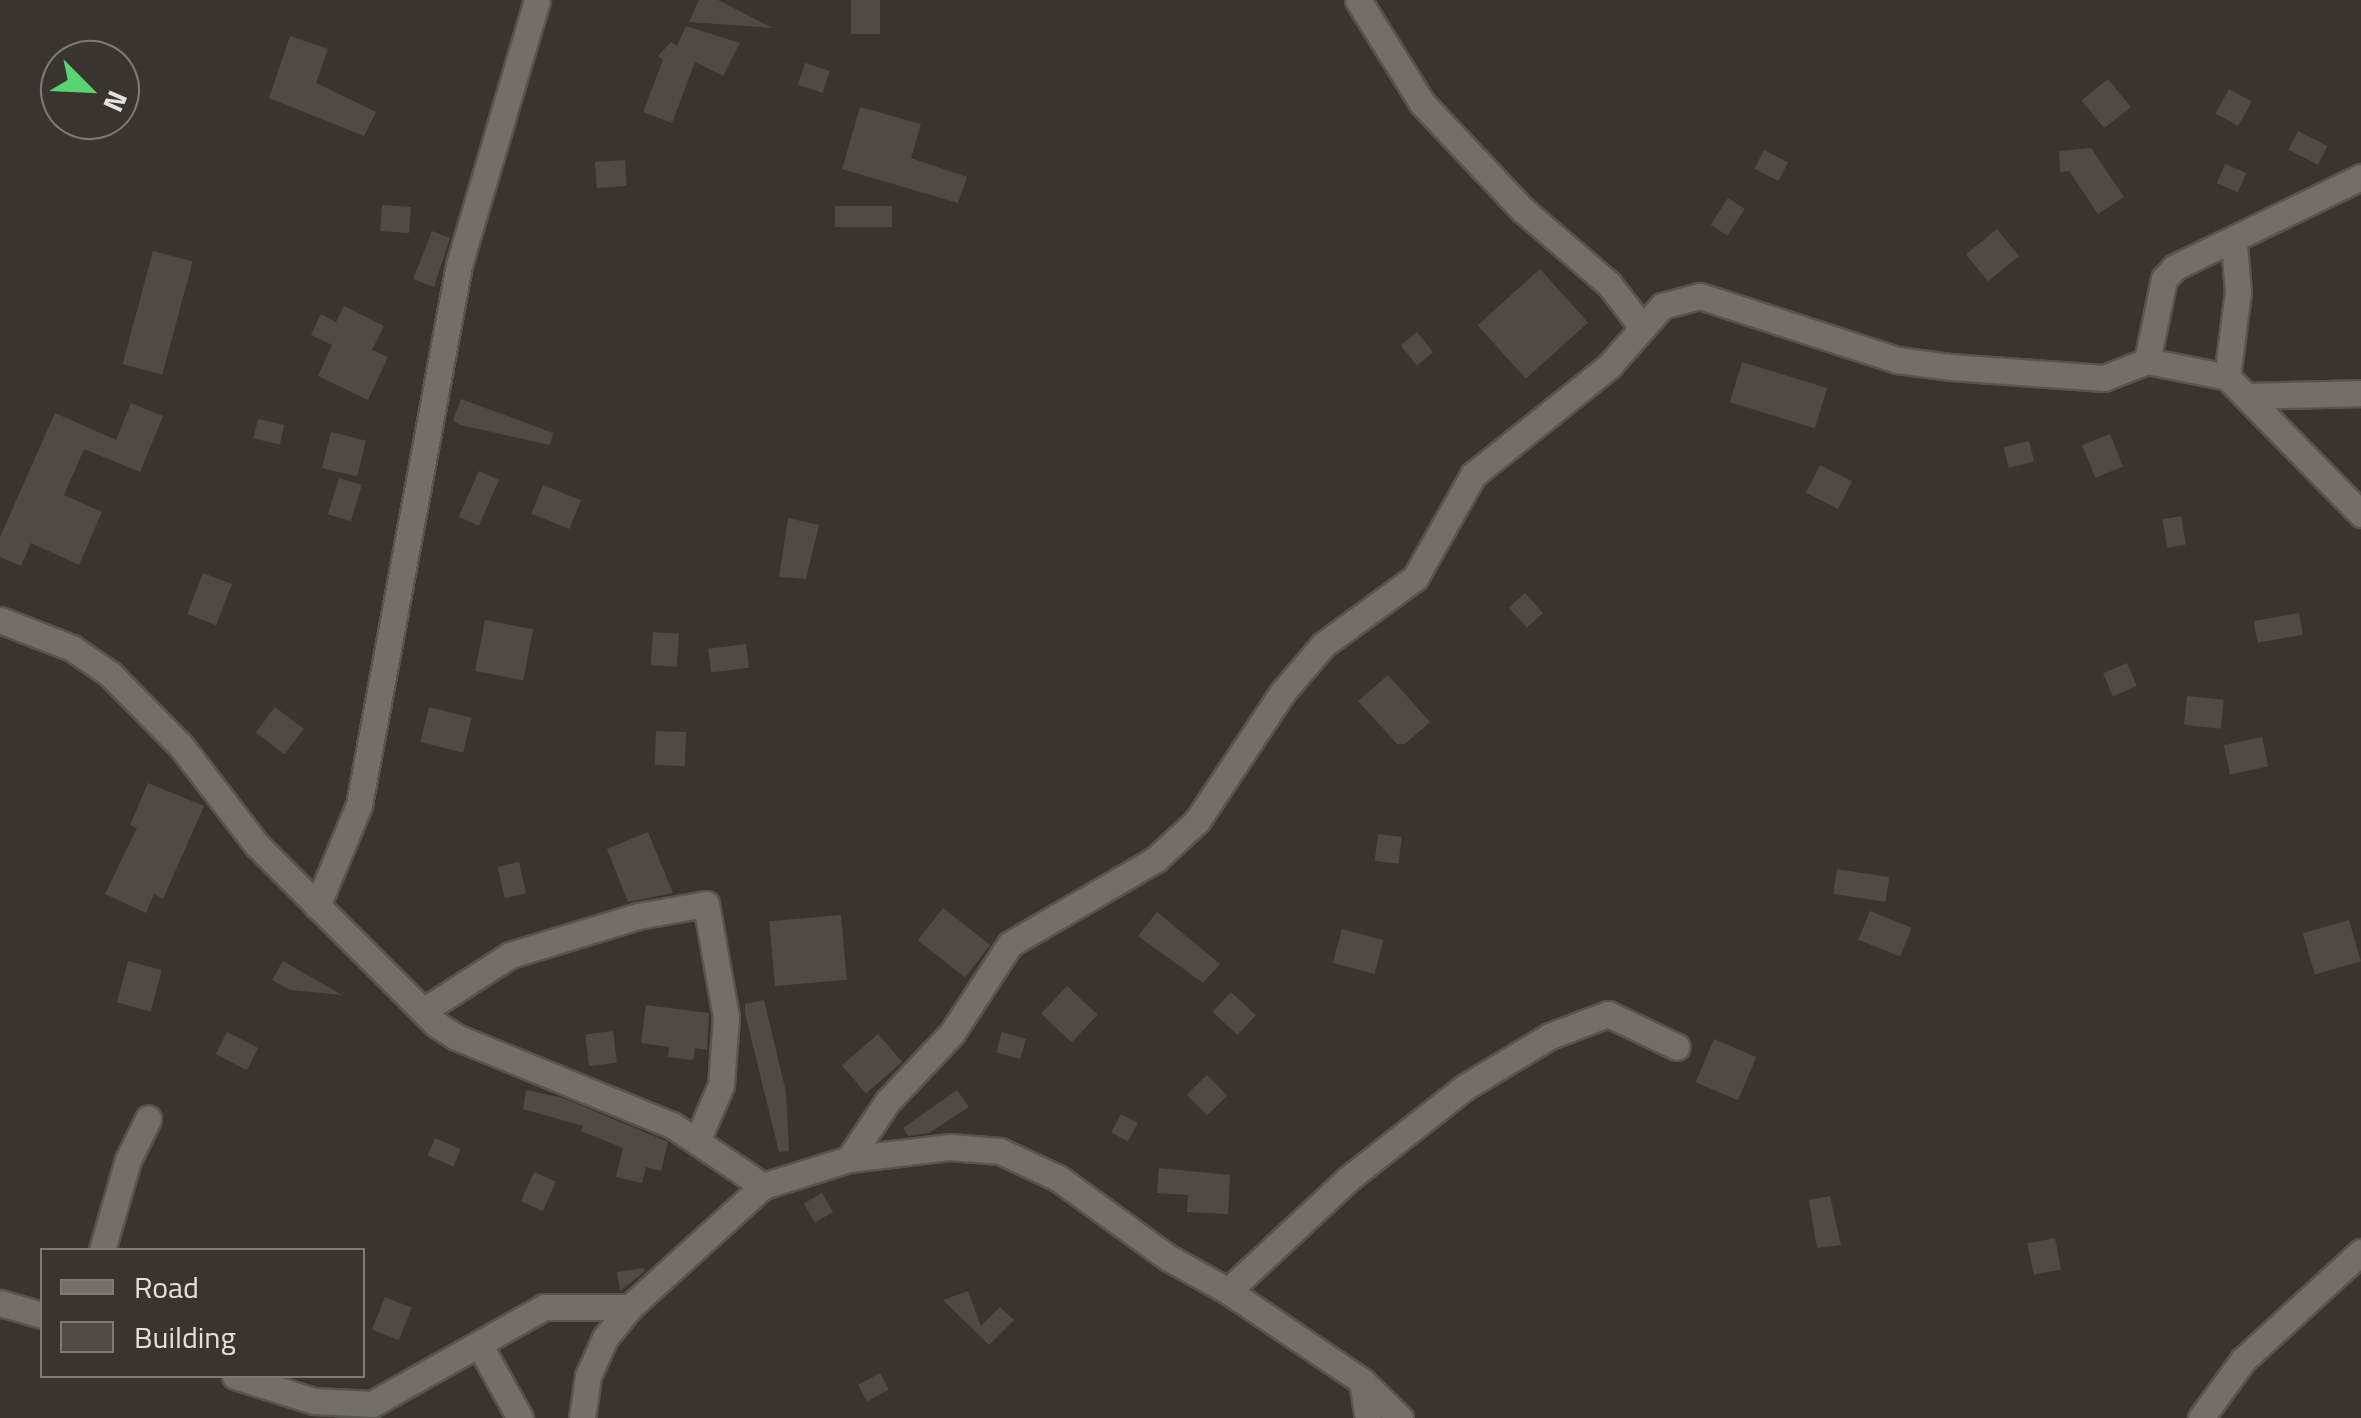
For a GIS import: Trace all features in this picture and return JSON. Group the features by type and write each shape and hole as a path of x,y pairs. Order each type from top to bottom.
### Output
{"street":[{"path":"317,906 359,805 460,265 537,0"},
{"path":"1358,0 1432,116 1523,210 1609,284 1642,327"},
{"path":"2147,362 2164,280 2175,267 2234,244 2361,177"},
{"path":"2227,378 2238,291 2234,244"},
{"path":"849,1159 887,1102 952,1034 1010,944 1156,859 1197,821 1282,692 1324,644 1415,578 1473,475 1609,366 1662,306 1700,296 1897,360 2104,378 2147,362 2227,378 2361,514"},
{"path":"2248,396 2361,393"},
{"path":"0,620 72,648 110,674 317,906 456,1037 697,1141 763,1186"},
{"path":"426,1010 510,955 638,916 706,904 726,1017 722,1085 697,1141"},
{"path":"1228,1291 1362,1168 1465,1087 1550,1036 1608,1014 1677,1047"},
{"path":"103,1248 128,1160 148,1119"},
{"path":"582,1418 588,1376 630,1307 763,1186 849,1159 950,1147 1000,1151 1058,1178 1167,1257 1228,1291 1362,1380 1400,1418"},
{"path":"2201,1418 2243,1360 2361,1252"},
{"path":"0,1303 40,1314"},
{"path":"242,1378 351,1408 372,1404 556,1304 630,1307"},
{"path":"480,1346 520,1418"},
{"path":"1362,1380 1368,1418"}],"building":[{"path":"699,0 718,0 773,28 689,22"},
{"path":"851,0 880,0 880,34 851,34"},
{"path":"686,26 740,43 723,76 695,62 672,123 643,112 663,60 658,56 671,42 677,46"},
{"path":"290,36 328,49 316,83 376,112 364,136 269,98"},
{"path":"805,63 830,71 823,93 798,85"},
{"path":"2108,79 2131,107 2104,128 2082,100"},
{"path":"2229,89 2252,102 2238,126 2215,113"},
{"path":"860,107 921,124 911,158 967,177 958,203 842,169"},
{"path":"2298,131 2327,146 2318,165 2288,150"},
{"path":"2091,148 2124,197 2098,214 2069,171 2060,172 2059,151"},
{"path":"1764,150 1788,162 1779,181 1754,169"},
{"path":"625,160 627,186 597,188 595,162"},
{"path":"2225,164 2246,173 2238,192 2217,183"},
{"path":"1728,198 1745,209 1727,236 1711,225"},
{"path":"382,205 411,207 409,233 380,231"},
{"path":"835,206 892,206 892,227 835,227"},
{"path":"1997,229 2019,256 1988,281 1966,254"},
{"path":"432,231 450,238 434,287 413,279"},
{"path":"153,251 193,262 162,375 123,364"},
{"path":"1540,269 1588,323 1526,379 1478,325"},
{"path":"344,306 384,326 372,350 388,357 368,400 318,376 332,345 311,335 321,314 336,322"},
{"path":"1417,332 1433,352 1417,365 1401,345"},
{"path":"1742,362 1827,388 1815,428 1730,402"},
{"path":"461,399 553,433 550,445 460,425 453,420"},
{"path":"131,403 163,416 140,472 84,449 64,495 102,512 79,565 31,543 21,566 0,557 0,537 55,413 116,440"},
{"path":"258,419 284,425 280,445 254,438"},
{"path":"331,432 366,441 357,477 322,468"},
{"path":"2110,434 2123,466 2095,478 2082,445"},
{"path":"2029,441 2034,461 2009,468 2004,447"},
{"path":"1820,465 1852,481 1838,509 1806,493"},
{"path":"479,471 499,480 479,526 459,517"},
{"path":"339,478 362,485 351,521 328,514"},
{"path":"543,485 581,500 569,529 531,514"},
{"path":"2181,516 2186,545 2167,548 2162,519"},
{"path":"788,518 819,525 806,579 779,577"},
{"path":"203,573 232,584 216,625 187,614"},
{"path":"1525,593 1543,613 1527,628 1509,608"},
{"path":"2299,613 2303,635 2258,643 2254,621"},
{"path":"485,620 533,629 523,680 475,671"},
{"path":"653,632 679,634 677,667 651,665"},
{"path":"746,644 749,668 711,672 708,649"},
{"path":"2127,663 2137,686 2113,696 2103,673"},
{"path":"1388,675 1430,722 1405,744 1397,744 1358,701"},
{"path":"2187,696 2224,700 2221,729 2184,725"},
{"path":"275,707 304,729 284,754 256,733"},
{"path":"429,707 472,718 463,753 420,742"},
{"path":"656,731 686,732 685,766 655,765"},
{"path":"2262,737 2268,766 2230,774 2224,745"},
{"path":"148,783 204,806 163,899 154,894 146,913 105,894 137,828 130,825"},
{"path":"648,832 673,893 628,902 607,849"},
{"path":"1378,834 1402,837 1399,864 1375,861"},
{"path":"519,862 526,893 505,898 498,867"},
{"path":"1837,869 1889,877 1885,902 1833,894"},
{"path":"943,908 990,945 965,977 918,940"},
{"path":"1870,911 1912,928 1900,957 1858,940"},
{"path":"1157,912 1220,964 1203,983 1138,936"},
{"path":"841,915 847,980 775,986 769,921"},
{"path":"2349,920 2361,961 2315,975 2303,933"},
{"path":"1342,929 1384,940 1374,974 1333,963"},
{"path":"128,961 162,970 151,1012 117,1003"},
{"path":"283,961 342,995 290,990 272,980"},
{"path":"1067,986 1098,1015 1072,1042 1041,1014"},
{"path":"1231,992 1256,1015 1237,1035 1213,1012"},
{"path":"764,1000 786,1092 789,1151 779,1152 745,1013 745,1004"},
{"path":"646,1005 709,1013 707,1050 695,1048 693,1060 668,1057 669,1047 641,1043"},
{"path":"613,1031 617,1063 589,1066 585,1034"},
{"path":"227,1032 258,1048 247,1070 216,1054"},
{"path":"1002,1032 1026,1039 1020,1059 996,1052"},
{"path":"878,1034 902,1062 866,1093 842,1065"},
{"path":"1714,1039 1756,1057 1738,1100 1696,1082"},
{"path":"1207,1075 1227,1096 1207,1115 1187,1094"},
{"path":"526,1090 563,1098 668,1142 661,1171 646,1167 642,1183 616,1177 623,1148 581,1131 583,1126 523,1109"},
{"path":"957,1090 969,1107 929,1133 908,1136 903,1128"},
{"path":"1121,1114 1138,1123 1128,1141 1111,1133"},
{"path":"435,1138 461,1149 453,1166 428,1155"},
{"path":"1159,1168 1230,1175 1228,1214 1187,1212 1188,1195 1157,1193"},
{"path":"534,1172 556,1182 543,1211 521,1201"},
{"path":"822,1193 833,1212 815,1223 804,1204"},
{"path":"1830,1196 1841,1245 1817,1248 1809,1200"},
{"path":"2055,1238 2061,1269 2034,1275 2028,1243"},
{"path":"644,1268 644,1272 620,1291 617,1272"},
{"path":"968,1291 981,1326 1000,1307 1014,1320 989,1345 943,1300"},
{"path":"385,1297 412,1308 399,1340 372,1329"},
{"path":"880,1373 889,1390 867,1402 858,1385"}]}
